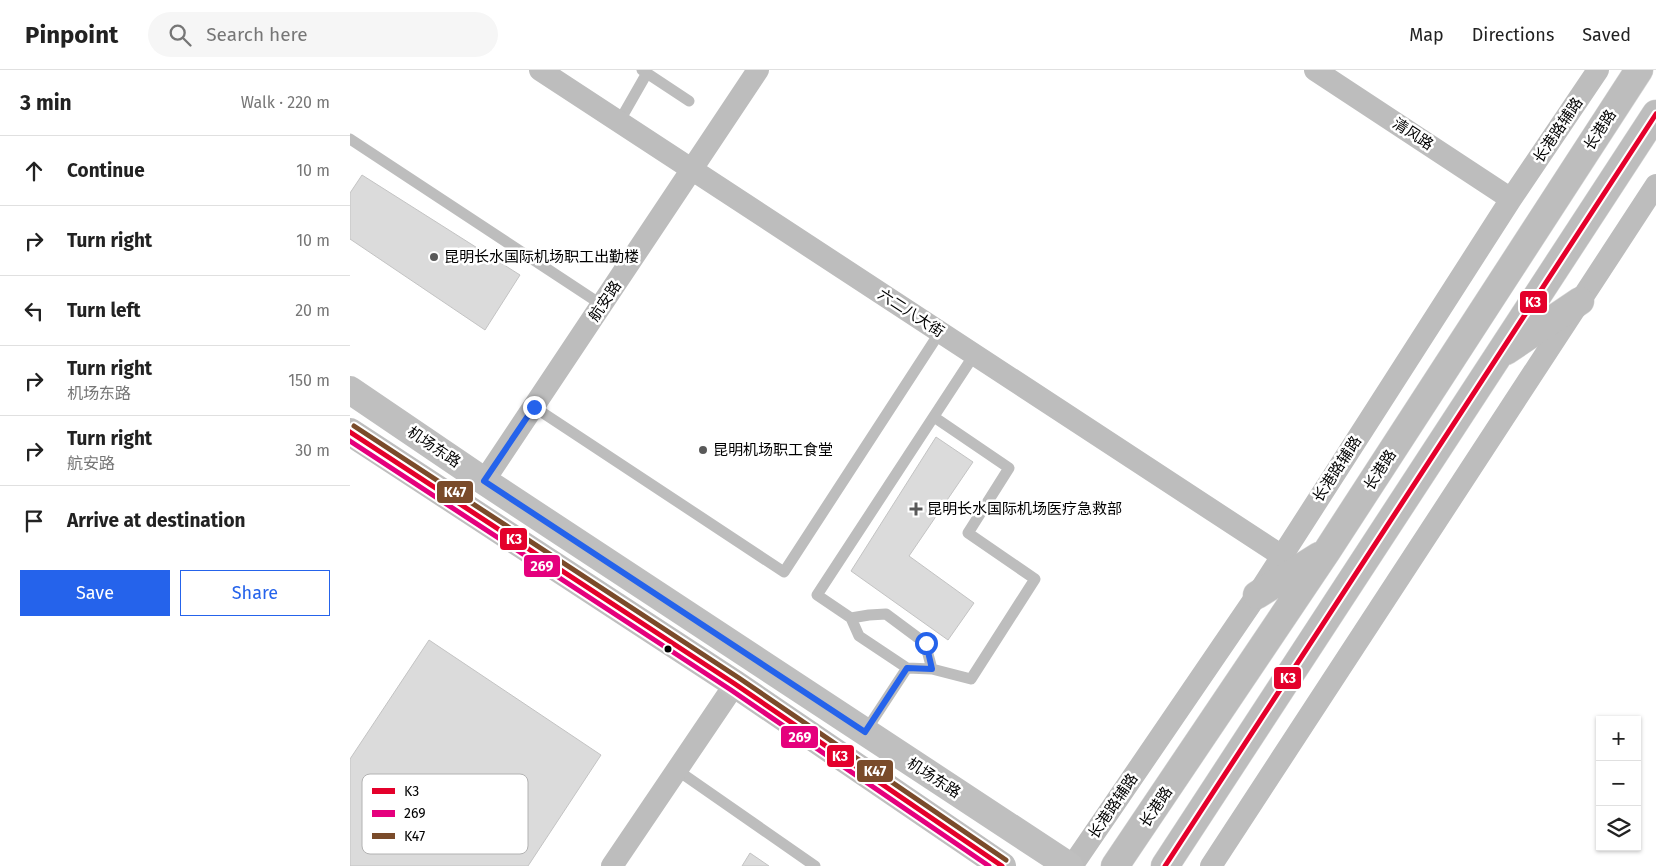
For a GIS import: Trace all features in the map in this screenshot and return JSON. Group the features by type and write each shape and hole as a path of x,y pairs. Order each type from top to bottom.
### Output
{"main road":[{"name":"长港路","path":"1115,866 1327,551 1639,70"},
{"path":"1165,866 1656,114"},
{"path":"1496,357 1580,301"},
{"name":"机场东路","path":"350,390 484,481 1071,866"},
{"path":"350,432 735,684 1002,866"},
{"path":"1257,595 1327,551"}],"street":[{"name":"六二八大街","path":"540,70 1282,556"},
{"name":"航安路","path":"484,481 758,70"},
{"name":"清风路","path":"1315,70 1511,199"},
{"name":"长港路辅路","path":"1071,866 1257,595 1511,199 1598,70"},
{"path":"1211,866 1656,185"},
{"path":"612,866 735,684"}],"lane":[{"path":"618,122 645,72 689,101"},
{"path":"350,139 602,305"},
{"path":"534,407 784,572 940,332"},
{"path":"934,417 1010,468 968,534 1035,579 971,679 932,669 907,668 859,636 852,618 817,595 974,355"},
{"path":"852,618 886,614 926,643 932,669"},
{"path":"865,732 907,668"},
{"path":"677,770 816,866"}],"building":[{"name":"昆明长水国际机场职工出勤楼","path":"362,175 520,275 485,330 350,239 350,193"},
{"name":"昆明长水国际机场医疗急救部","path":"936,437 973,462 909,556 974,603 948,640 851,571"},
{"path":"429,640 601,755 528,866 350,866 350,759"},
{"path":"750,853 769,866 742,866"}],"transit line":[{"name":"K3","path":"1165,866 1656,114"},
{"name":"K47","path":"354,426 739,678 1006,860"},
{"name":"K3","path":"350,432 735,684 1002,866"},
{"name":"269","path":"350,441 731,690 989,866"}],"place":[{"name":"昆明长水国际机场职工出勤楼","path":"434,257"},
{"name":"昆明机场职工食堂","path":"703,450"},
{"name":"昆明长水国际机场医疗急救部","path":"916,509"}],"route":[{"path":"534,407 484,481 865,732 907,668 932,669 926,643"}]}
